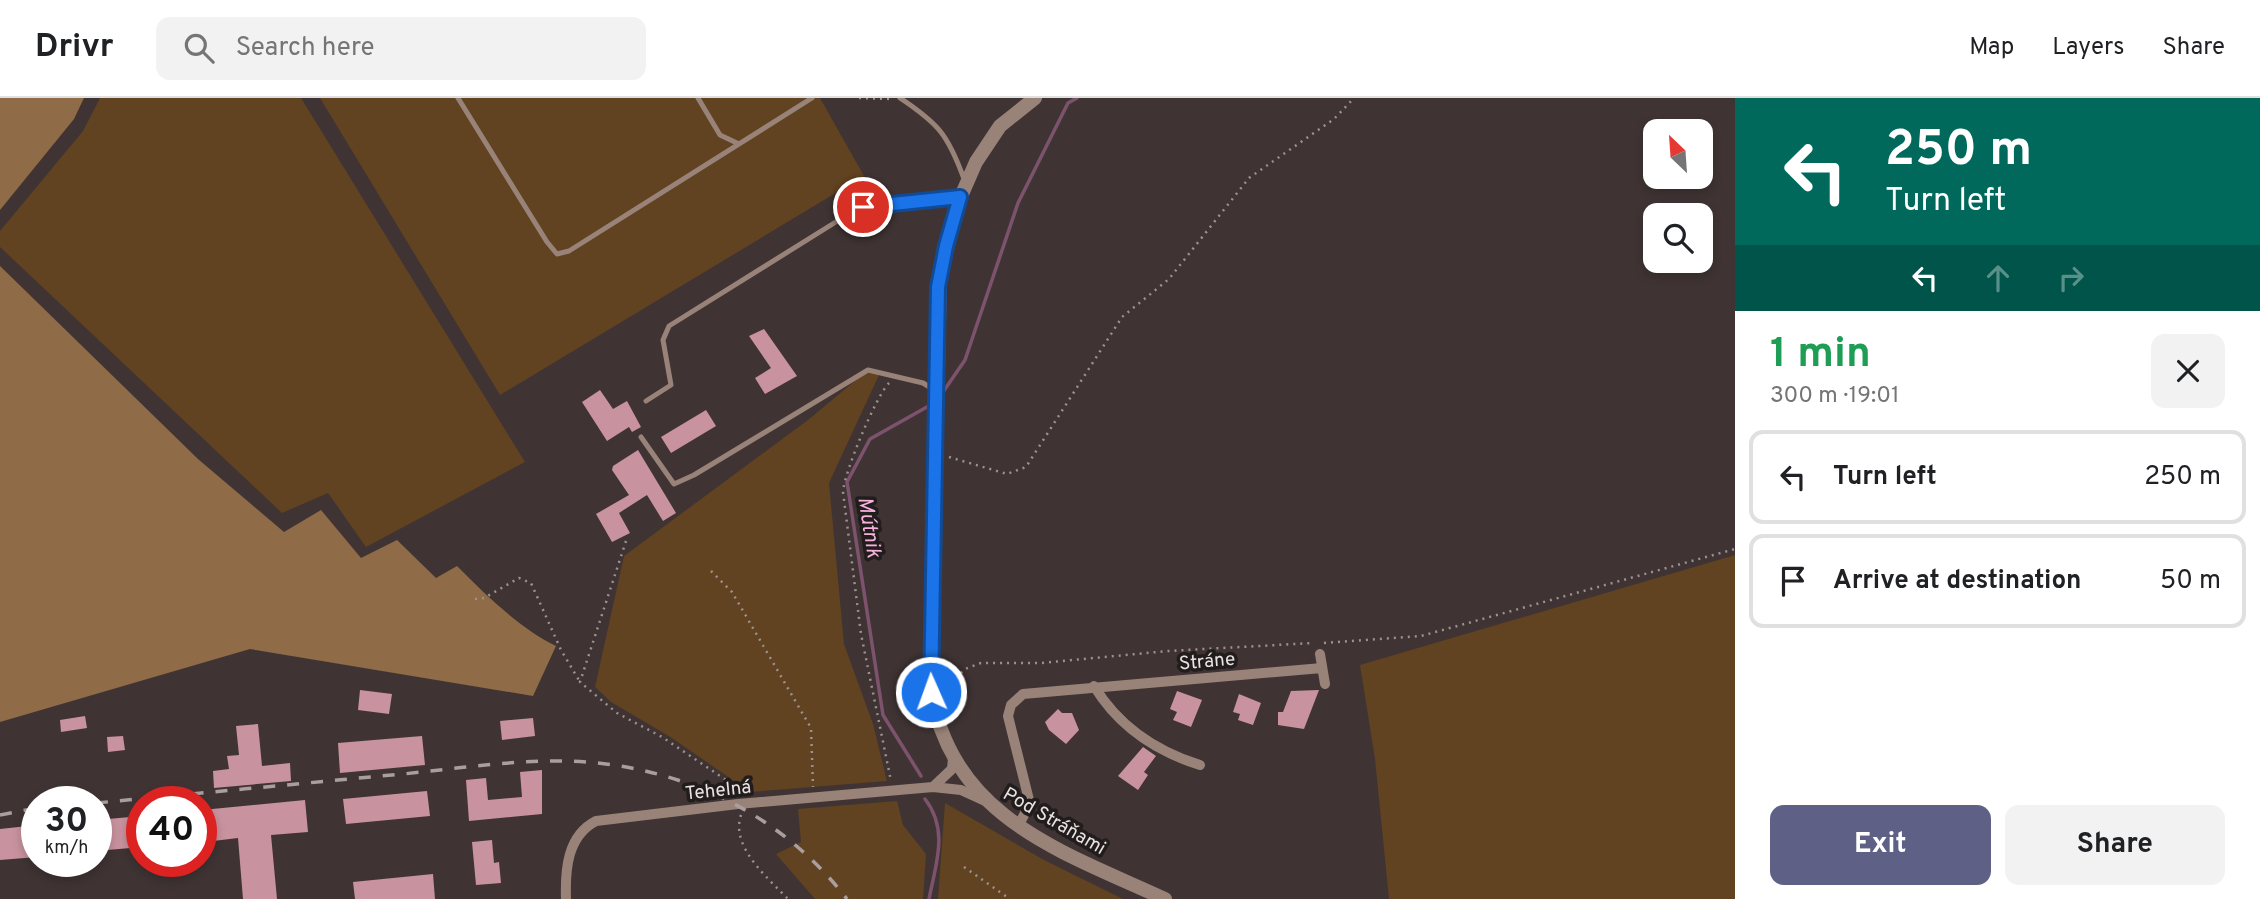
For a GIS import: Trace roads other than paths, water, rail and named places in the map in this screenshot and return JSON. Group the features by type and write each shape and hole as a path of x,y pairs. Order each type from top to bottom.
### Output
{"street":[{"name":"Pod Stráňami","path":"1035,98 995,133 966,182 940,277 931,692 940,727 953,758 985,801 1018,825 1083,861 1165,899"},
{"path":"1320,654 1325,684"},
{"name":"Stráne","path":"1018,825 1030,804 1009,728 1008,710 1018,697 1029,692 1322,668"},
{"path":"1094,687 1112,712 1150,744 1200,765"},
{"path":"933,787 945,779 953,758"},
{"name":"Tehelná","path":"566,899 571,851 581,832 592,823 751,803 933,787 961,790 985,801"}],"lane":[{"path":"458,98 557,254 569,251 812,98"},
{"path":"698,98 720,135 738,145"},
{"path":"901,99 932,120 952,146 966,182"},
{"path":"646,401 671,385 663,340 669,326 855,209 871,205 960,197"},
{"path":"641,437 674,484 695,475 861,373 877,370 901,379 923,383 936,396"}],"waterway":[{"name":"Mútnik","path":"943,392 965,360 1018,203 1068,103 1077,98"},
{"name":"Mútnik","path":"921,776 883,715 847,482 870,439 934,403"},
{"name":"Mútnik","path":"925,799 937,823 939,835 929,899"}],"railway":[{"path":"112,801 520,762 607,764 647,771 686,783 723,798 757,817 790,841 820,868 847,899"},
{"path":"0,815 21,811"}]}
